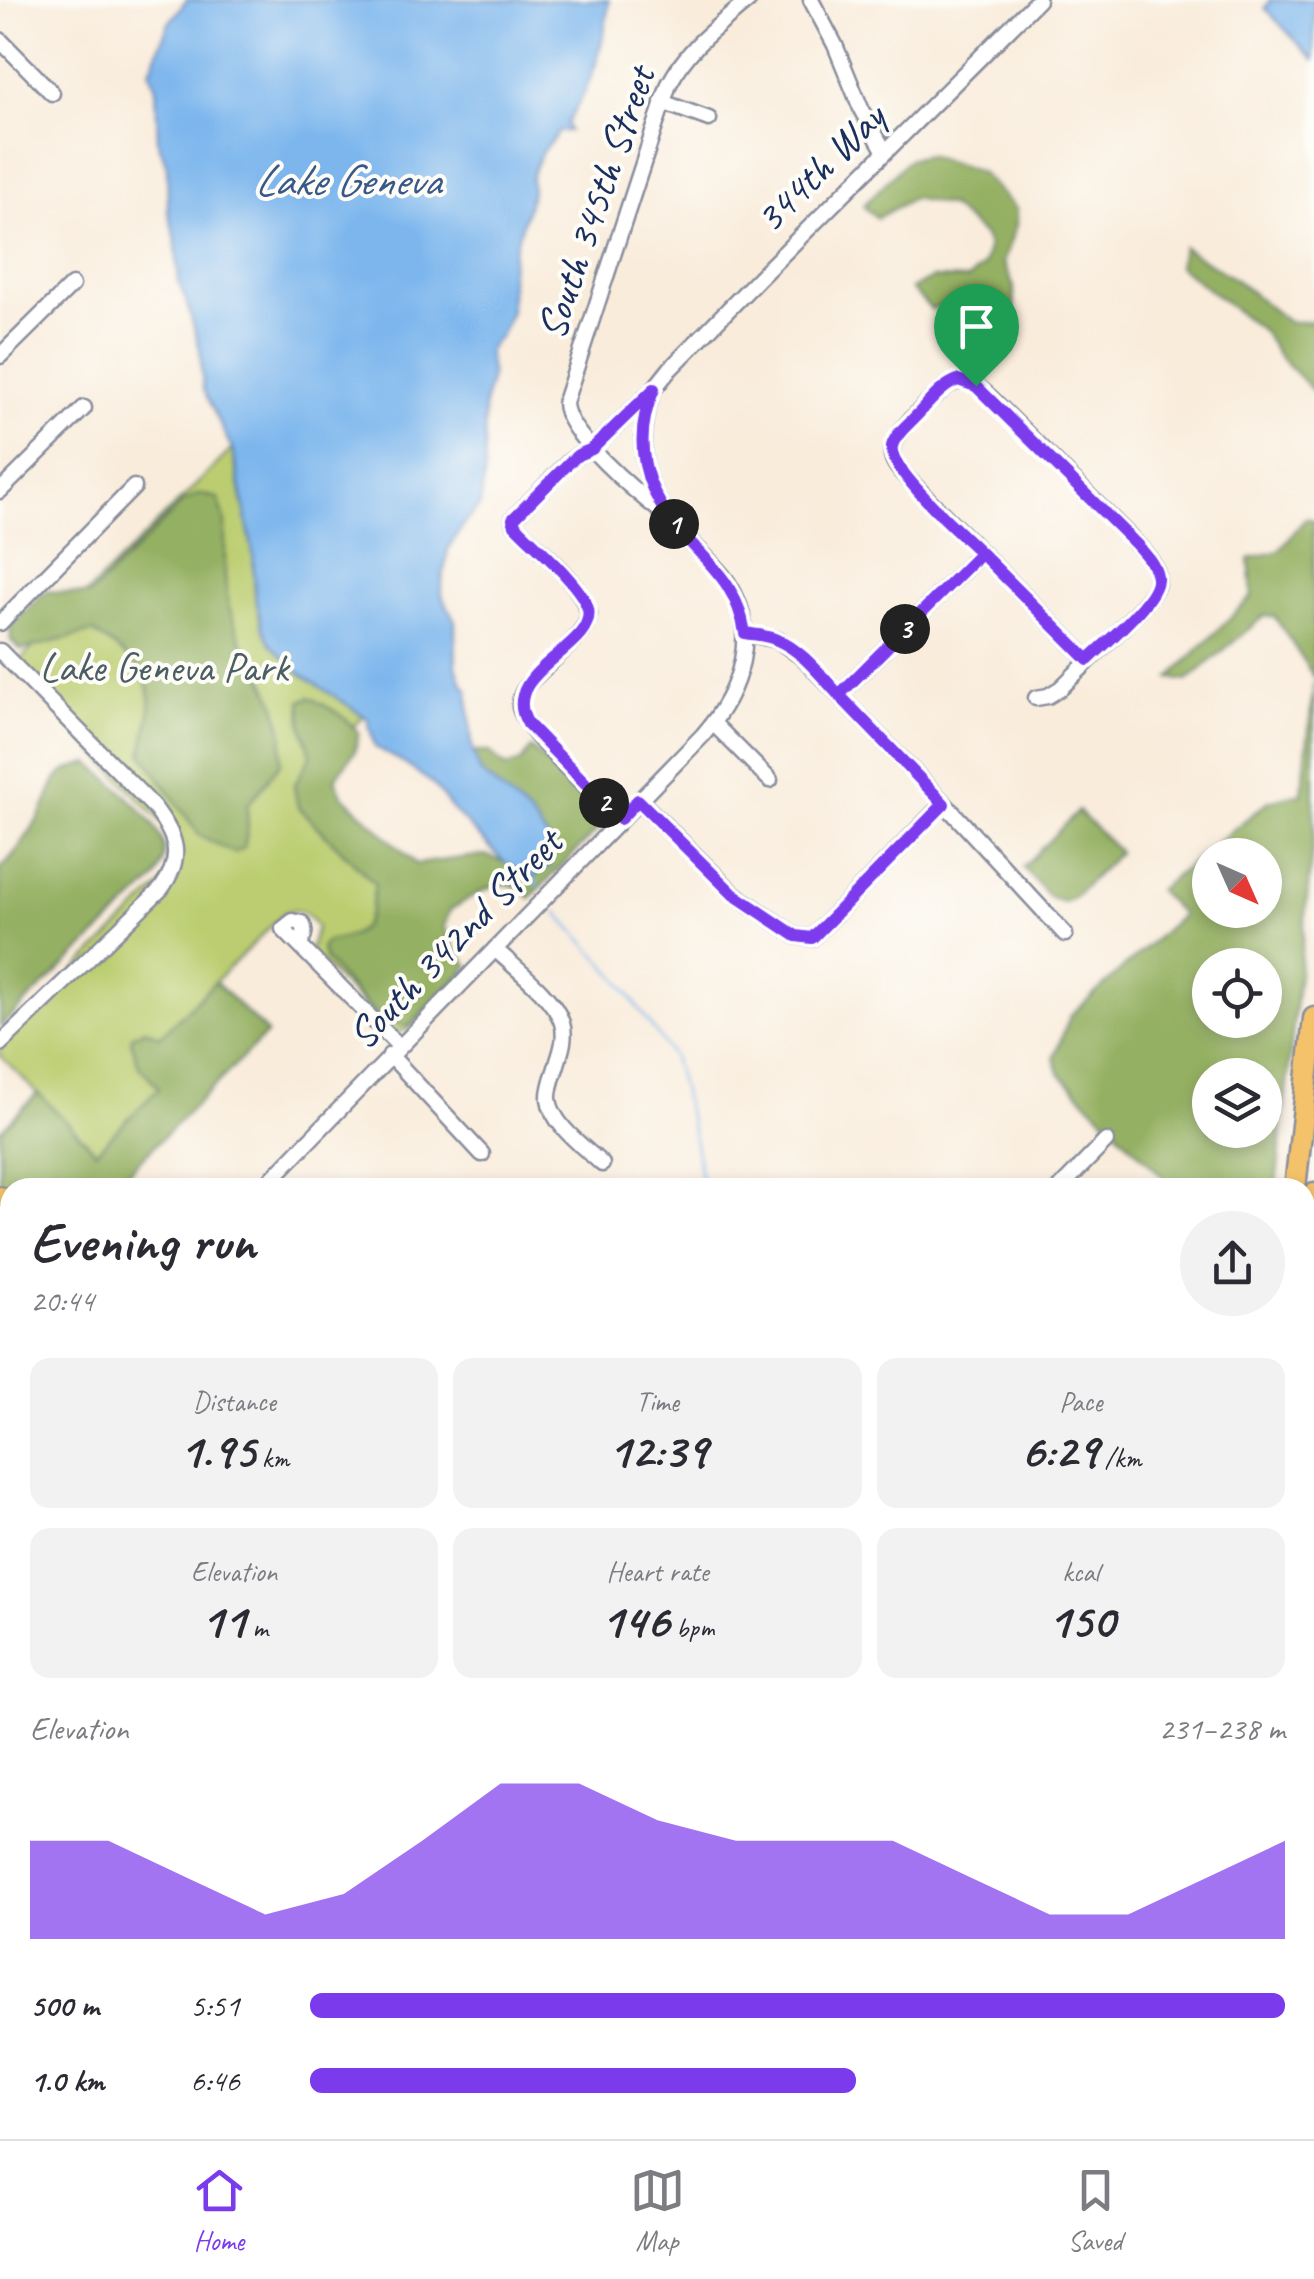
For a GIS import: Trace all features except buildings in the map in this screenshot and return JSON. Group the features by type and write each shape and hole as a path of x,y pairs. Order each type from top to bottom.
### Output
{"highway":[{"path":"1296,1178 1314,1018"}],"street":[{"name":"South 345th Street","path":"670,519 592,449 565,413 565,402 668,84 698,42 749,0"},
{"path":"811,0 835,45 862,112 886,152"},
{"name":"344th Way","path":"620,819 532,730 520,708 527,687 581,631 588,614 576,588 513,519 570,462 592,449 654,389 1038,0"},
{"path":"0,40 52,93"},
{"path":"662,102 710,119"},
{"path":"0,356 72,285"},
{"path":"1036,698 1056,691 1088,660 1147,600 1156,587 1156,574 1129,536 991,398 971,382 958,380 944,388 896,437 892,456 912,483 1088,660"},
{"path":"654,389 643,431 643,463 670,519 728,583 745,633 786,644 802,657 1065,934"},
{"path":"0,492 84,408"},
{"path":"0,623 134,487"},
{"path":"839,695 981,553"},
{"name":"South 342nd Street","path":"272,1178 713,723 734,688 744,655 745,633"},
{"path":"0,651 144,796 163,820 176,856 161,889 0,1044"},
{"path":"713,723 770,780"},
{"path":"638,800 733,894 798,936 812,938 944,804"},
{"path":"300,946 482,1154"},
{"path":"495,949 545,997 562,1023 562,1049 550,1089 552,1111 602,1164"},
{"path":"1070,1178 1106,1142"}],"green space":[{"path":"928,155 980,172 1016,209 1016,225 1003,262 1014,287 1014,308 1000,320 954,303 931,309 911,289 932,278 968,279 984,265 988,246 984,236 950,206 913,198 877,218 863,206 909,159"},
{"path":"1183,247 1236,280 1288,322 1314,319 1314,392 1278,355 1264,332 1178,266"},
{"name":"Lake Geneva Park","path":"232,449 253,553 255,595 262,626 300,673 364,716 294,786 298,807 465,973 410,1029 390,1032 309,951 317,927 311,919 304,913 285,912 215,982 267,1033 122,1178 0,1178 0,1131 37,1093 0,1055 0,1044 168,879 170,831 14,666"},
{"path":"199,494 218,498 225,520 228,605 242,643 276,705 283,734 281,763 247,806 244,848 234,853 199,835 142,753 150,697 143,676 129,659 93,632 21,650 11,641 10,625 46,591 90,595 183,502"},
{"path":"1306,518 1314,520 1314,677 1275,617 1264,616 1187,681 1170,678 1252,596 1249,559 1279,551"},
{"path":"1314,682 1314,833 1282,1131 1282,1058 1192,1058 1192,1148 1280,1148 1277,1178 1164,1178 1059,1073 1054,1057 1070,1016 1182,915 1158,890 1192,863 1192,928 1282,928 1282,838 1223,838 1269,801 1302,793"},
{"path":"310,697 340,714 359,732 355,751 335,779 342,795 416,864 485,855 504,862 489,781 481,773 473,752 489,752 506,767 521,762 531,748 607,820 530,898 518,887 499,884 450,910 444,926 469,966 409,1026 385,1019 374,1011 325,959 321,948 327,941 359,931 368,917 375,884 298,807 294,786 311,755 302,724 301,701"},
{"path":"90,763 154,826 164,848 162,864 156,879 0,1027 0,869 31,831 59,776"},
{"path":"1078,811 1119,852 1073,898 1064,902 1050,898 1023,867"},
{"path":"215,982 267,1033 122,1178 0,1178 0,1131 38,1093 96,1151 159,1088 139,1066 132,1036 144,1029 160,1036"}],"water":[{"name":"Lake Geneva","path":"187,0 609,0 596,64 567,123 569,131 560,131 542,152 531,179 532,191 514,250 511,311 501,335 488,352 491,376 484,406 485,470 480,506 448,549 442,582 442,595 455,621 456,666 468,691 473,752 481,773 529,814 552,844 550,866 533,877 504,862 432,783 375,747 367,718 300,673 270,644 262,626 255,595 253,553 232,449 203,389 200,349 179,283 175,236 168,212 167,165 158,142 156,88 150,71 169,23"},
{"path":"1270,0 1314,0 1314,60 1265,8"}],"waterway":[{"path":"533,877 538,886"},
{"path":"557,912 618,979 673,1057 701,1178"}],"route":[{"path":"976,386 958,380 946,386 896,437 892,450 905,476 981,553 839,695 786,644 745,633 728,583 661,505 642,452 654,389 592,449 570,462 513,519 576,588 588,611 581,631 524,692 520,708 528,724 620,819 638,800 733,894 798,936 812,938 832,921 944,804 839,695 910,624 981,553 1088,660 1156,587 1155,571 1146,555 976,386"}]}
